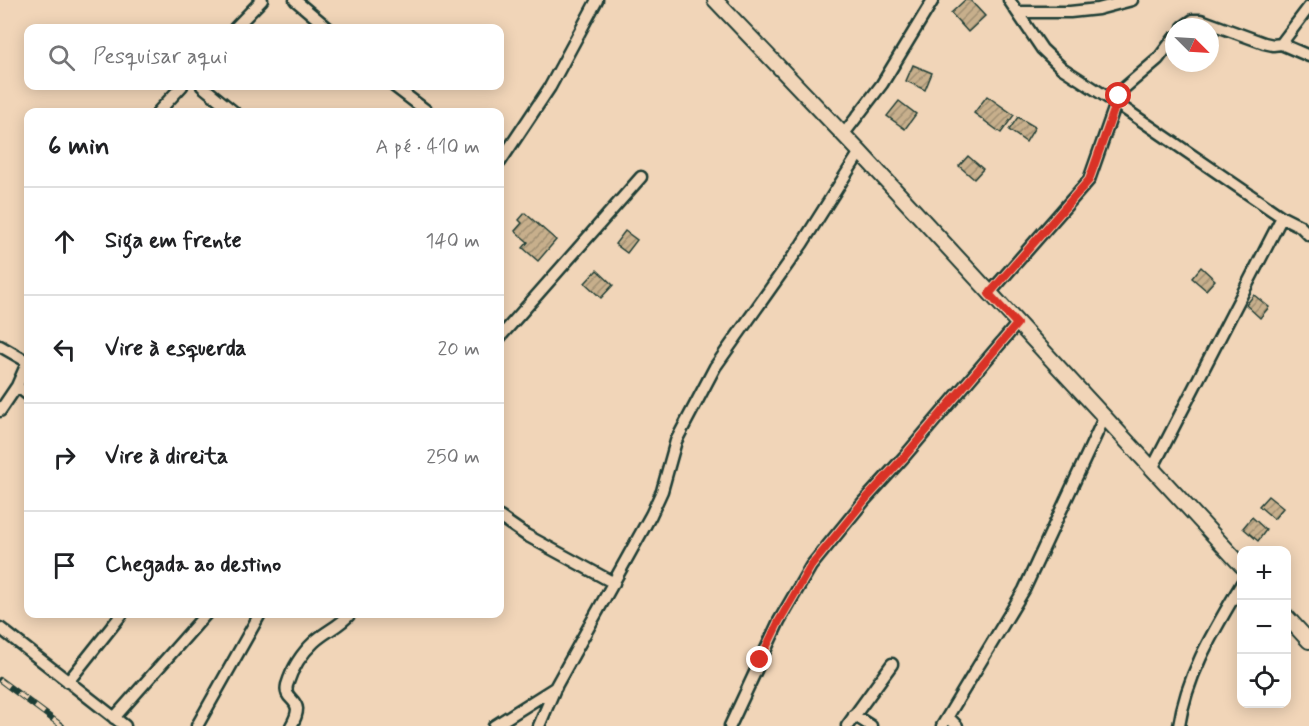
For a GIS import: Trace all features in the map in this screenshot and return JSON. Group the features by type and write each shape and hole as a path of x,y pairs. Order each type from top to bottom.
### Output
{"street":[{"path":"239,24 259,4 245,0"},
{"path":"295,0 323,24"},
{"path":"504,156 550,87 597,0"},
{"path":"715,0 860,152 1237,561"},
{"path":"843,135 882,84 933,0"},
{"path":"1009,0 1042,49 1062,68 1282,217 1305,223 1309,235"},
{"path":"1017,12 1070,12 1098,9 1132,0"},
{"path":"1281,44 1309,8"},
{"path":"1219,27 1264,43 1281,44 1309,56"},
{"path":"989,294 1089,180 1123,89 1158,59 1165,50"},
{"path":"162,108 178,90"},
{"path":"207,90 229,108"},
{"path":"399,90 423,108"},
{"path":"539,726 556,686 651,515 662,490 676,441 715,367 802,244 860,152"},
{"path":"504,332 641,177"},
{"path":"1152,469 1282,217"},
{"path":"730,726 779,621 811,566 1017,324"},
{"path":"0,346 24,360"},
{"path":"0,411 17,386 24,371"},
{"path":"17,386 24,392"},
{"path":"957,726 945,722 1024,590 1104,418"},
{"path":"504,520 525,536 614,582"},
{"path":"1179,726 1182,708 1198,660 1237,593"},
{"path":"68,682 119,618"},
{"path":"114,718 202,618"},
{"path":"197,726 258,618"},
{"path":"291,726 297,711 296,704 289,698 286,689 297,662 314,642 347,618"},
{"path":"1291,620 1309,640"},
{"path":"0,628 125,726"},
{"path":"847,726 892,664"},
{"path":"494,726 556,686"},
{"path":"854,715 871,726"}],"building":[{"path":"965,0 970,0 985,16 968,32 951,13"},
{"path":"913,65 932,73 925,90 906,81"},
{"path":"987,96 1014,115 1001,133 974,113"},
{"path":"899,101 916,114 905,129 887,116"},
{"path":"1018,117 1035,127 1026,142 1009,130"},
{"path":"968,156 983,169 974,179 959,166"},
{"path":"525,213 556,240 538,261 523,248 528,242 515,231 522,223 519,220"},
{"path":"625,231 637,240 627,253 615,244"},
{"path":"1201,267 1215,280 1206,290 1192,278"},
{"path":"597,270 613,285 601,298 585,283"},
{"path":"1254,295 1269,307 1260,318 1246,305"},
{"path":"1268,496 1283,508 1274,519 1259,506"},
{"path":"1252,517 1266,530 1258,541 1243,528"}],"railway":[{"path":"0,680 62,726"}],"route":[{"path":"760,660 779,621 811,566 1017,324 989,294 1089,180 1119,96"}]}
